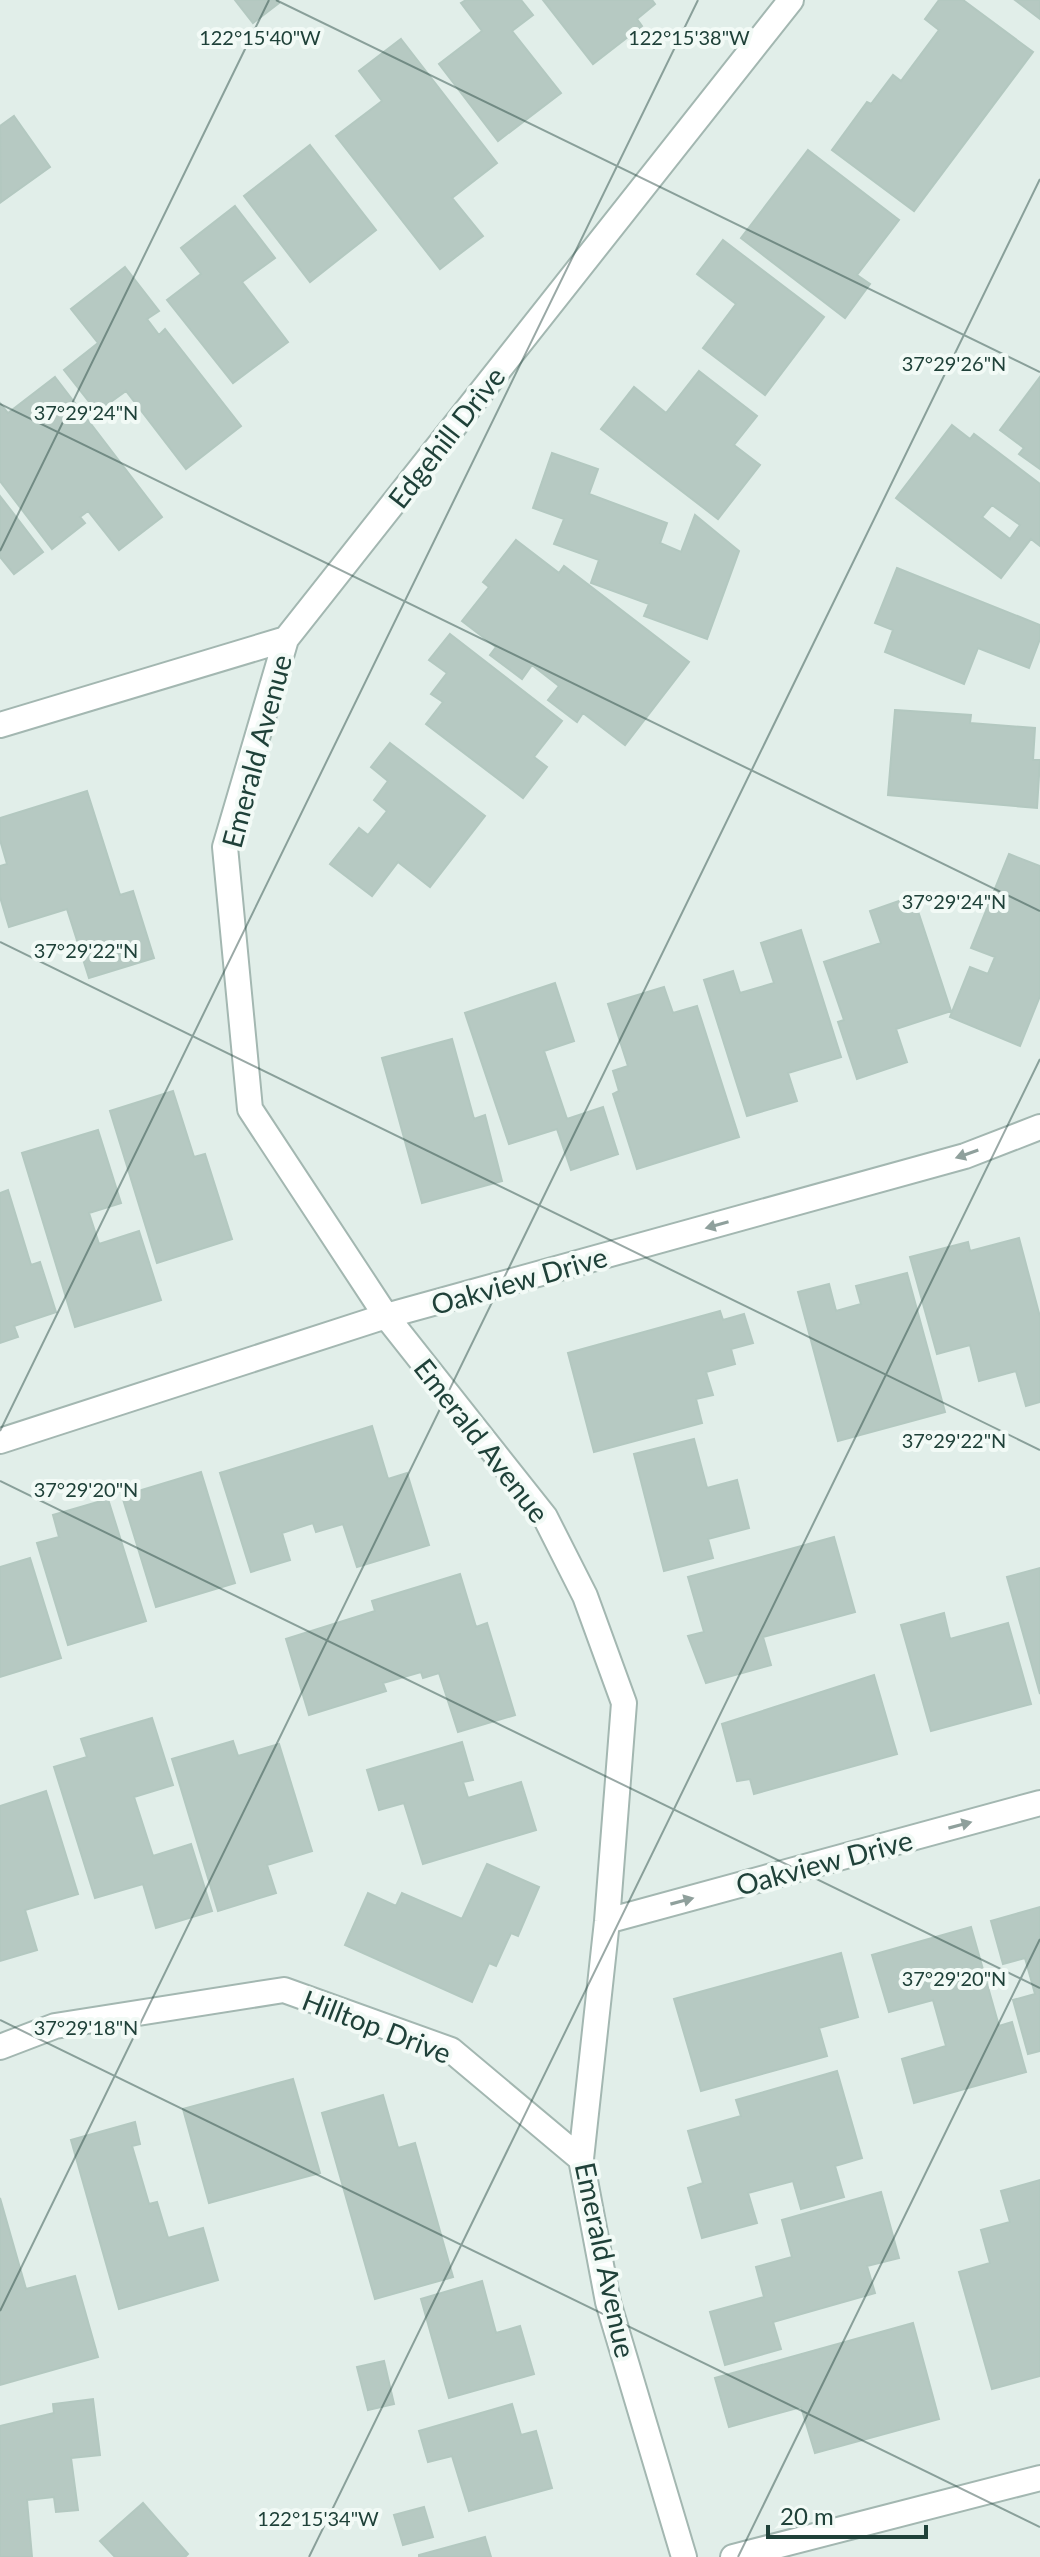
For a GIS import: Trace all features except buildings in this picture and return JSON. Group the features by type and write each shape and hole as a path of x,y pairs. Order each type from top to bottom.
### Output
{"street":[{"name":"Edgehill Drive","path":"286,639 791,0"},
{"path":"0,725 286,639"},
{"name":"Emerald Avenue","path":"286,639 225,847 250,1109 386,1316 545,1517 585,1596 624,1703 607,1921 581,2159 608,2302 684,2557"},
{"name":"Oakview Drive","path":"0,1441 386,1316 965,1156 1040,1127"},
{"name":"Oakview Drive","path":"607,1921 1040,1803"},
{"name":"Hilltop Drive","path":"0,2047 55,2026 284,1990 451,2050 581,2159"},
{"path":"733,2557 1040,2478"}]}
